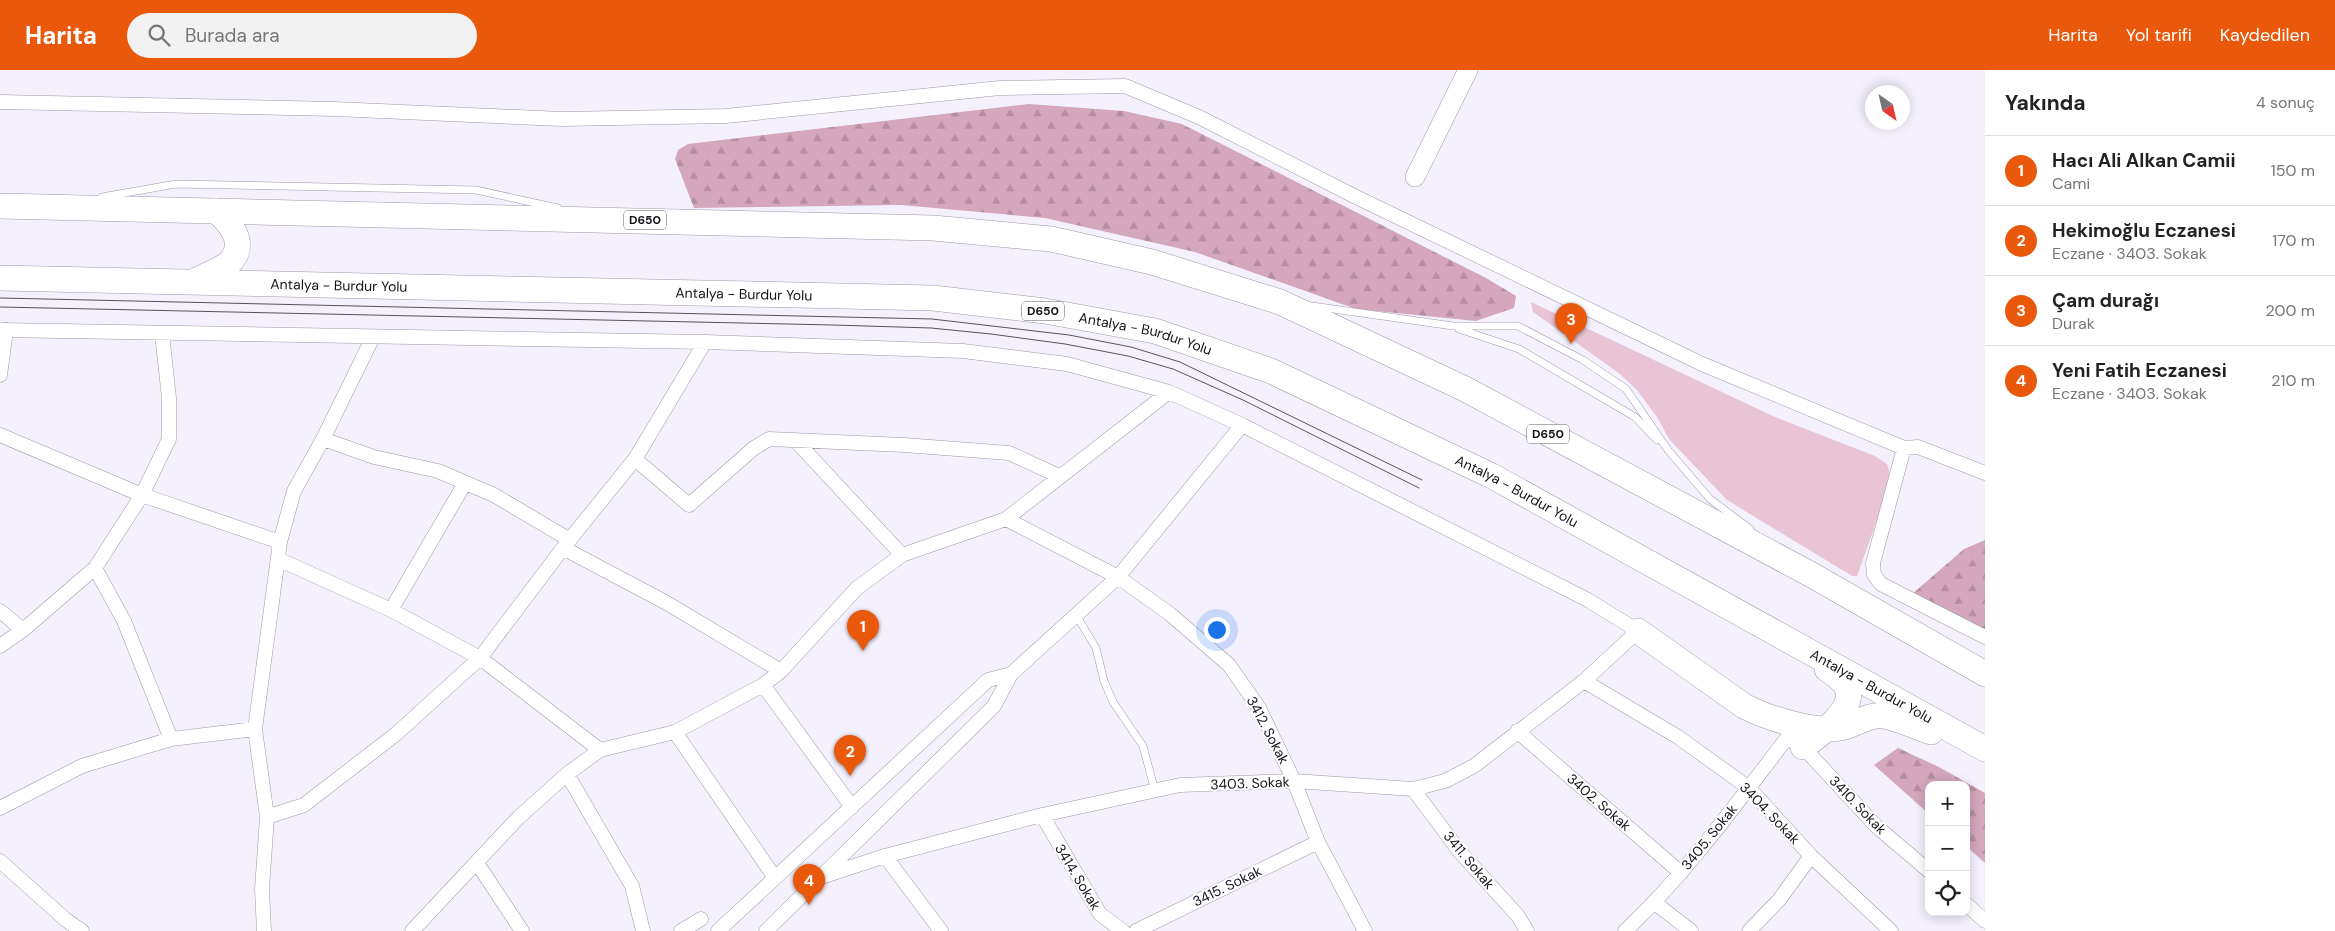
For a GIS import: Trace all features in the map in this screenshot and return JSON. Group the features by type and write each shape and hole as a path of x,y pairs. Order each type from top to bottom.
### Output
{"highway":[{"name":"D650","path":"0,206 933,228 1051,240 1152,262 1280,302 1465,389 1810,574 1985,674"},
{"path":"194,282 231,262 237,248 236,233 229,221 216,211"},
{"name":"Antalya - Burdur Yolu","path":"0,278 933,298 1045,311 1155,332 1271,371 1492,476 1985,749"},
{"path":"1638,631 1744,706 1759,714 1828,729 1841,728 1873,716 1884,716 1985,749"},
{"path":"1778,634 1841,680 1848,689 1848,703 1828,729 1795,742"}],"street":[{"path":"1415,177 1468,70"},
{"path":"0,102 335,109 601,118 726,116 1000,88 1125,86 1199,117 1354,196 1702,364 1904,448 1918,447 1985,473"},
{"path":"0,374 3,330 705,342 963,351 1067,364 1169,392 1242,426 1588,600 1638,631"},
{"path":"0,646 23,630 95,568 142,495 169,439 169,398 162,334"},
{"path":"264,931 262,890 267,817 255,729 280,542 294,491 323,439 373,337"},
{"path":"267,817 304,805 396,734 480,658 566,544 635,459 705,342"},
{"path":"412,931 518,818 567,774 600,750 675,732 763,685 780,672 857,588 902,556 1006,519 1169,392"},
{"path":"766,931 994,706 1011,674 1118,577 1242,426"},
{"path":"0,435 142,495 280,542"},
{"path":"323,439 374,457 438,471 494,495 566,544 780,672"},
{"path":"635,459 689,505 754,448 769,439 1008,453 1059,476"},
{"path":"795,440 902,556"},
{"path":"1904,448 1873,563 1874,575 1881,584 1985,637"},
{"path":"391,610 465,483"},
{"name":"3412. Sokak","path":"1006,519 1118,577 1170,614 1229,665 1259,708 1294,781 1318,842 1365,931"},
{"path":"278,559 391,610 480,658 600,750"},
{"path":"95,568 124,621 171,740"},
{"path":"0,611 23,630"},
{"name":"3403. Sokak","path":"821,877 885,856 1042,814 1180,786 1294,781 1413,788 1445,781 1474,766 1584,680 1638,631"},
{"path":"718,931 988,680 1011,674"},
{"name":"3404. Sokak","path":"1584,680 1678,737 1749,788 1811,856 1891,931"},
{"path":"763,685 852,807"},
{"path":"0,808 82,766 171,740 255,729"},
{"path":"675,732 775,878"},
{"name":"3402. Sokak","path":"1517,732 1681,873"},
{"name":"3405. Sokak","path":"1625,931 1655,904 1749,788 1795,742"},
{"name":"3410. Sokak","path":"1795,742 1878,827 1928,871"},
{"path":"567,774 632,886 644,931"},
{"name":"3411. Sokak","path":"1413,788 1460,852 1518,916 1527,931"},
{"name":"3414. Sokak","path":"1042,814 1100,914 1124,931"},
{"name":"3415. Sokak","path":"1136,931 1318,842"},
{"path":"885,856 941,931"},
{"path":"1749,931 1779,900 1811,856"},
{"path":"0,862 66,920 82,931"},
{"path":"477,863 522,931"},
{"path":"1655,904 1691,931"},
{"path":"1970,907 1985,920"},
{"path":"681,931 701,919"}],"lane":[{"path":"98,198 176,184 476,190 607,220"},
{"path":"49,207 88,200"},
{"path":"1280,302 1453,326 1518,326 1584,360 1626,389 1668,450"},
{"path":"1453,326 1523,351 1635,417 1668,450 1710,499 1756,534"},
{"path":"1764,540 1810,574"},
{"path":"1076,615 1096,648 1104,681 1113,702 1143,746 1155,791"}],"green space":[{"path":"1029,104 1124,111 1182,124 1486,278 1516,296 1514,308 1476,321 1356,309 1195,252 1045,218 901,205 694,208 675,159 678,150 688,144"},
{"path":"1985,540 1985,634 1911,595 1964,549"},
{"path":"1898,748 1964,781 1925,781 1925,810 1874,765"},
{"path":"1970,785 1985,793 1985,863 1970,850"}],"shaded area":[{"path":"1531,302 1775,417 1875,456 1887,464 1890,473 1877,520 1857,576 1852,576 1727,500 1669,439 1657,417 1637,390 1620,374 1533,312"}],"tram line":[{"path":"0,298 932,319 1069,335 1131,347 1180,362 1422,480"},
{"path":"0,307 833,325 931,328 991,334 1065,344 1128,356 1173,369 1243,400 1419,488"}],"place":[{"name":"Çam durağı","path":"1571,344"},
{"name":"Hacı Ali Alkan Camii","path":"863,651"},
{"name":"Hekimoğlu Eczanesi","path":"850,776"},
{"name":"Yeni Fatih Eczanesi","path":"809,905"}]}
